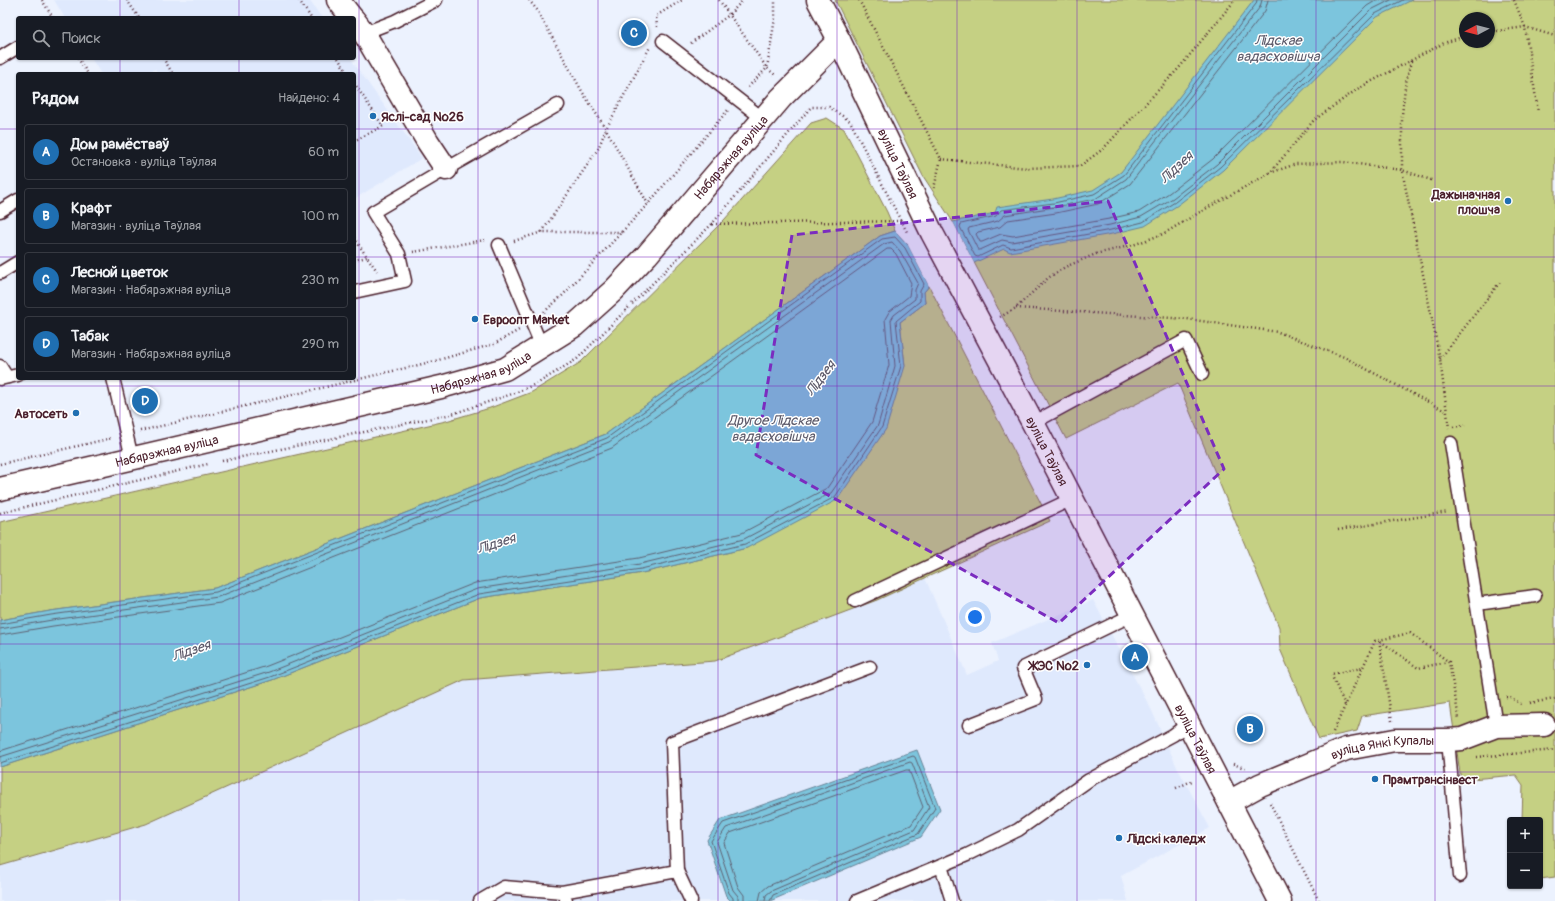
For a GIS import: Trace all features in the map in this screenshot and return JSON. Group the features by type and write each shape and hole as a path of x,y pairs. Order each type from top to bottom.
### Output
{"street":[{"path":"338,0 351,16"},
{"name":"вуліца Таўлая","path":"818,0 839,40 921,232 954,275 1033,423 1280,901"},
{"path":"357,24 428,142 446,169"},
{"name":"Набярэжная вуліца","path":"0,489 472,379 505,369 574,326 614,290 647,255 762,118 839,40"},
{"name":"вуліца Янкі Купалы","path":"1229,802 1260,785 1346,749 1395,740 1453,747 1496,726 1544,725"}],"lane":[{"path":"357,24 395,21 436,0"},
{"path":"664,41 762,118"},
{"path":"0,58 16,48"},
{"path":"356,292 405,281 399,254 374,212 558,105"},
{"path":"0,211 16,201"},
{"path":"498,245 542,347"},
{"path":"0,273 16,263"},
{"path":"1033,423 1186,340 1202,374"},
{"path":"0,366 8,377"},
{"path":"113,380 132,458"},
{"path":"1451,443 1493,699 1496,726"},
{"path":"855,601 1072,499"},
{"path":"1477,604 1535,596"},
{"path":"969,726 1036,699 1023,668 1132,616"},
{"path":"691,901 677,871 672,742 870,667"},
{"path":"857,901 941,866 1018,830 1089,780 1173,735 1189,723"},
{"path":"1453,747 1460,876"},
{"path":"941,866 952,901"},
{"path":"480,901 504,887 562,892 677,871"}],"path":[{"path":"42,0 52,16"},
{"path":"127,0 137,16"},
{"path":"299,0 310,16"},
{"path":"529,0 537,10 583,93 606,129 648,204"},
{"path":"656,16 682,0"},
{"path":"719,0 767,68 779,78"},
{"path":"678,52 729,15 743,0"},
{"path":"356,379 442,359 494,344 532,323 562,296 648,204 737,99 767,68 775,18 775,0"},
{"path":"859,0 941,159 933,190"},
{"path":"941,159 1027,168 1080,166 1103,149 1179,68 1235,0"},
{"path":"1514,0 1525,27 1538,112"},
{"path":"1495,31 1525,27 1555,36"},
{"path":"1270,173 1314,120 1359,88 1444,43 1459,38"},
{"path":"542,232 598,149 606,129 650,46"},
{"path":"79,60 87,72"},
{"path":"164,60 172,72"},
{"path":"339,60 347,72"},
{"path":"1411,60 1405,87 1402,115 1402,170 1440,359 1451,443"},
{"path":"356,86 382,126 356,140"},
{"path":"812,107 829,107 850,121 901,221"},
{"path":"994,321 1016,308 1048,278 1065,267 1096,254 1133,245 1163,234 1270,173 1296,164 1343,162 1402,170 1434,181"},
{"path":"712,224 901,221 921,232"},
{"path":"399,254 487,240 498,245 542,232 622,232"},
{"path":"356,241 386,285"},
{"path":"356,260 367,257"},
{"path":"1440,359 1500,282"},
{"path":"1016,308 1187,319 1278,332 1344,357 1446,411"},
{"path":"0,464 102,441 354,380"},
{"path":"1448,427 1465,425"},
{"path":"1338,530 1462,509"},
{"path":"1320,760 1375,641 1410,633 1449,662"},
{"path":"1379,640 1418,668 1449,662"},
{"path":"1379,640 1395,740"},
{"path":"1449,662 1453,747 1555,750"},
{"path":"1345,706 1331,674 1362,668"},
{"path":"1493,699 1510,697 1521,704 1555,699"}],"highlighted area":[{"path":"1108,201 1224,469 1059,623 756,455 792,235"}],"shaded area":[{"path":"54,0 309,0 321,16 64,16"},
{"name":"Яслі-сад №26","path":"92,60 351,60 422,158 356,198 356,72 157,72 155,69 150,72 100,72"},
{"path":"925,578 967,675 998,661 992,643 1093,600 1152,711 1177,767 1210,828 1121,876 1128,901 0,901 0,866 146,824 464,680 715,661 877,600"}],"green space":[{"path":"835,0 1555,0 1555,877 1543,879 1543,817 1522,817 1523,785 1516,775 1461,780 1450,703 1362,716 1357,731 1319,739 1280,649 1279,627 1178,383 1066,439 953,222 923,176"},
{"path":"827,118 844,129 887,212 895,231 880,236 606,434 215,588 50,611 0,620 0,522 446,421 490,408 532,392 581,362 724,220 811,123"},
{"path":"929,286 1050,521 877,600 715,661 464,680 146,824 0,866 0,767 272,680 480,598 642,573 747,548 905,366 900,322 925,303 924,292"}],"water":[{"name":"Лідскае вадасховішча","path":"1254,0 1412,0 1377,17 1223,170 1178,205 1145,226 1112,234 1010,252 1004,249 974,263 953,222 995,213 997,207 1053,199 1093,190 1121,172"},
{"name":"Другое Лідскае вадасховішча","path":"895,231 908,245 929,286 924,292 925,303 900,322 905,366 886,429 837,500 747,548 642,573 480,598 272,680 0,767 0,620 50,611 215,588 606,434 880,236"},
{"path":"917,750 940,809 921,837 770,901 731,901 726,896 707,840 720,820"}],"pier":[{"path":"953,222 974,263 972,264 952,223"},
{"path":"910,244 931,285 929,286 908,245"}],"place":[{"name":"Лесной цветок","path":"634,33"},
{"name":"Яслі-сад №26","path":"373,116"},
{"name":"Дажыначная плошча","path":"1508,201"},
{"name":"Евроопт Market","path":"475,319"},
{"name":"Табак","path":"145,401"},
{"name":"Автосеть","path":"76,413"},
{"name":"Дом рамёстваў","path":"1135,657"},
{"name":"ЖЭС №2","path":"1087,665"},
{"name":"Крафт","path":"1250,729"},
{"name":"Прамтрансінвест","path":"1375,779"},
{"name":"Лідскі каледж","path":"1119,838"}],"water label":[{"name":"Лідзея","path":"1176,167"},
{"name":"Лідзея","path":"820,378"},
{"name":"Лідзея","path":"496,543"},
{"name":"Лідзея","path":"191,650"}]}
